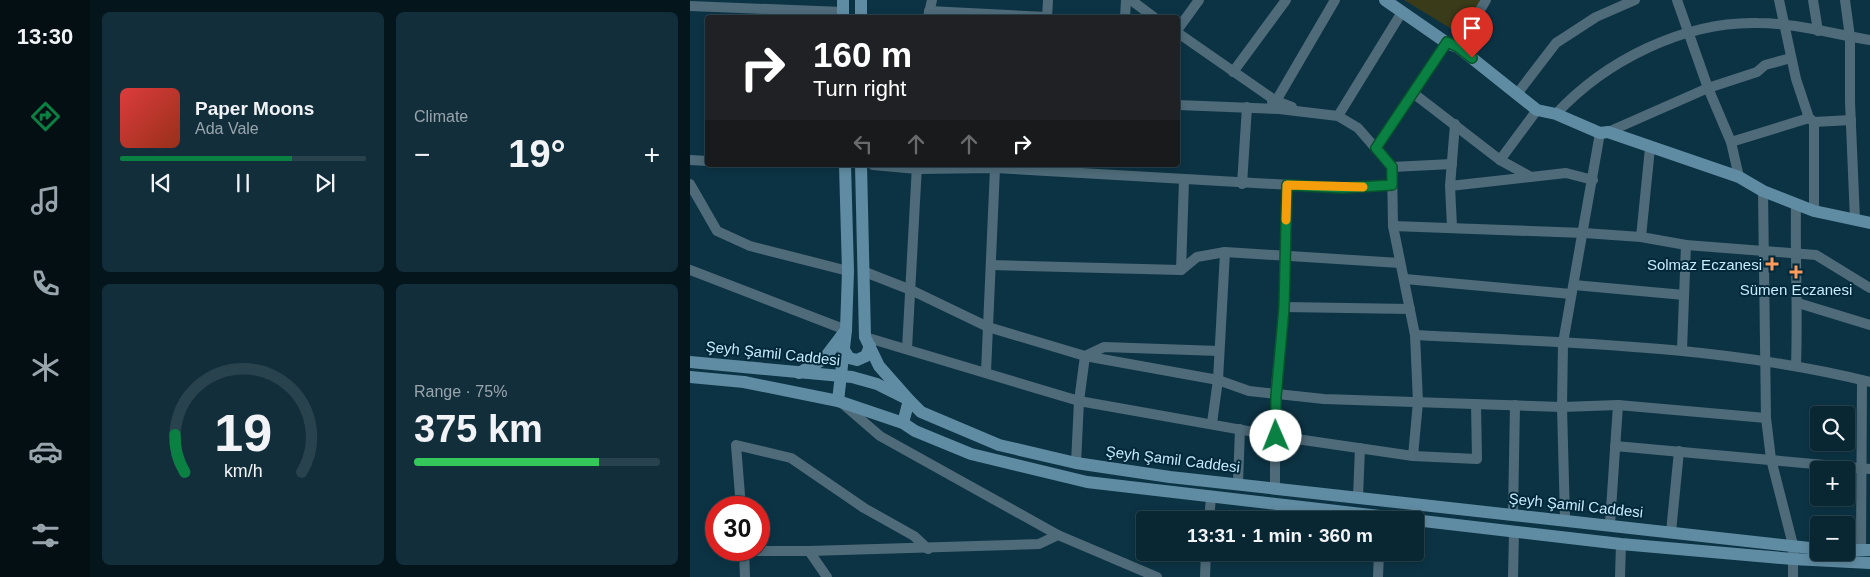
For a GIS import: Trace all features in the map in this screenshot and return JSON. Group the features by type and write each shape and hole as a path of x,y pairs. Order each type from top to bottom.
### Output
{"main road":[{"path":"861,0 861,15"},
{"path":"1385,0 1452,45 1537,110 1556,114 1604,133 1739,177 1762,190 1814,211 1870,224"},
{"path":"838,400 846,330 848,271 845,167"},
{"path":"844,350 848,358 857,360 866,356 868,341 862,167"},
{"path":"799,373 824,359 846,330"},
{"path":"868,341 879,366 908,400 903,423"},
{"name":"Şeyh Şamil Caddesi","path":"690,362 841,376 877,384 908,400 921,412 979,437 1018,450 1076,463 1238,484 1810,547"},
{"path":"690,377 744,382 838,400 903,423 915,431 949,446 1020,467 1106,484 1329,511"},
{"path":"1424,522 1621,544 1793,559 1870,563"}],"street":[{"path":"932,0 929,14 968,15"},
{"path":"1047,15 1048,0"},
{"path":"1125,15 1126,0"},
{"path":"1131,0 1151,15"},
{"path":"1180,26 1199,0"},
{"path":"1233,72 1286,0"},
{"path":"1247,108 1276,101 1335,0"},
{"path":"1376,148 1413,93 1486,0"},
{"path":"1517,94 1556,43 1613,4 1634,0"},
{"path":"1677,0 1708,88 1731,142 1739,177"},
{"path":"1779,0 1791,58 1811,120 1814,211"},
{"path":"1813,0 1818,31"},
{"path":"1845,0 1850,37 1855,220"},
{"path":"690,6 761,14 843,10"},
{"path":"1338,116 1402,12"},
{"path":"1556,114 1574,95 1604,73 1647,50 1689,32 1731,23 1784,25 1870,40"},
{"path":"1180,34 1276,101 1304,112"},
{"path":"1565,520 1562,407 1563,343 1593,180 1604,133 1708,88 1757,72 1765,65 1791,58"},
{"path":"1413,93 1500,160 1531,177"},
{"path":"1180,105 1247,108 1338,116 1358,128 1392,167 1393,226 1415,335 1418,402 1413,456"},
{"path":"1242,184 1247,108"},
{"path":"1500,160 1537,110"},
{"path":"1731,142 1811,120 1851,120"},
{"path":"1452,227 1450,186 1455,124"},
{"path":"1641,237 1650,148"},
{"path":"690,160 705,161"},
{"path":"1392,167 1452,164"},
{"path":"907,349 917,167 1044,168 1242,184 1342,188 1392,185"},
{"path":"986,372 996,168"},
{"path":"1450,186 1566,173 1593,180"},
{"path":"1181,270 1184,180"},
{"path":"690,184 718,231 750,246 848,271"},
{"path":"1276,488 1276,396 1284,308 1287,185"},
{"path":"1762,190 1766,418 1771,459 1793,545 1793,577"},
{"path":"1796,204 1795,254 1798,303 1796,365"},
{"path":"1393,226 1584,233 1641,237 1686,245 1816,255 1870,288"},
{"path":"1682,350 1686,245"},
{"path":"991,265 1181,270 1197,257 1224,252 1400,263"},
{"path":"1212,423 1218,380 1224,252"},
{"path":"690,270 846,330"},
{"path":"865,272 911,290 988,328 1085,356 1218,380 1249,391 1276,396 1562,407 1618,405 1766,418"},
{"path":"1405,278 1573,290 1684,295"},
{"path":"1798,303 1870,325"},
{"path":"1284,308 1410,309"},
{"path":"1415,335 1682,350 1796,365 1866,381 1866,550"},
{"path":"868,341 907,349 1078,401 1212,423 1276,436 1413,456 1477,459 1476,404"},
{"path":"1085,356 1104,347 1219,351"},
{"path":"1076,463 1078,401 1085,356"},
{"path":"838,400 880,436 1058,535 1146,575 1156,577"},
{"path":"1513,514 1515,405"},
{"path":"1610,524 1618,405"},
{"path":"1238,484 1240,429"},
{"path":"740,496 736,445 791,458 864,508 914,536 928,549"},
{"path":"1615,446 1865,469"},
{"path":"1358,497 1360,448"},
{"path":"1671,532 1678,451"},
{"path":"1210,511 1211,497"},
{"path":"1513,577 1514,532"},
{"path":"770,551 928,549 1039,544 1058,535"},
{"path":"1620,577 1621,544"},
{"path":"809,551 827,577"},
{"path":"744,561 745,577"},
{"path":"1205,577 1206,561"},
{"path":"1378,577 1379,561"}],"shaded area":[{"path":"1404,0 1481,0 1458,33"}],"slow traffic":[{"path":"1286,220 1287,185 1342,188 1363,187"}],"place":[{"name":"Solmaz Eczanesi","path":"1772,264"},
{"name":"Sümen Eczanesi","path":"1796,272"}],"route":[{"path":"1276,436 1276,396 1284,308 1287,185 1342,188 1392,185 1392,167 1376,148 1447,42 1458,47 1472,58"}]}
